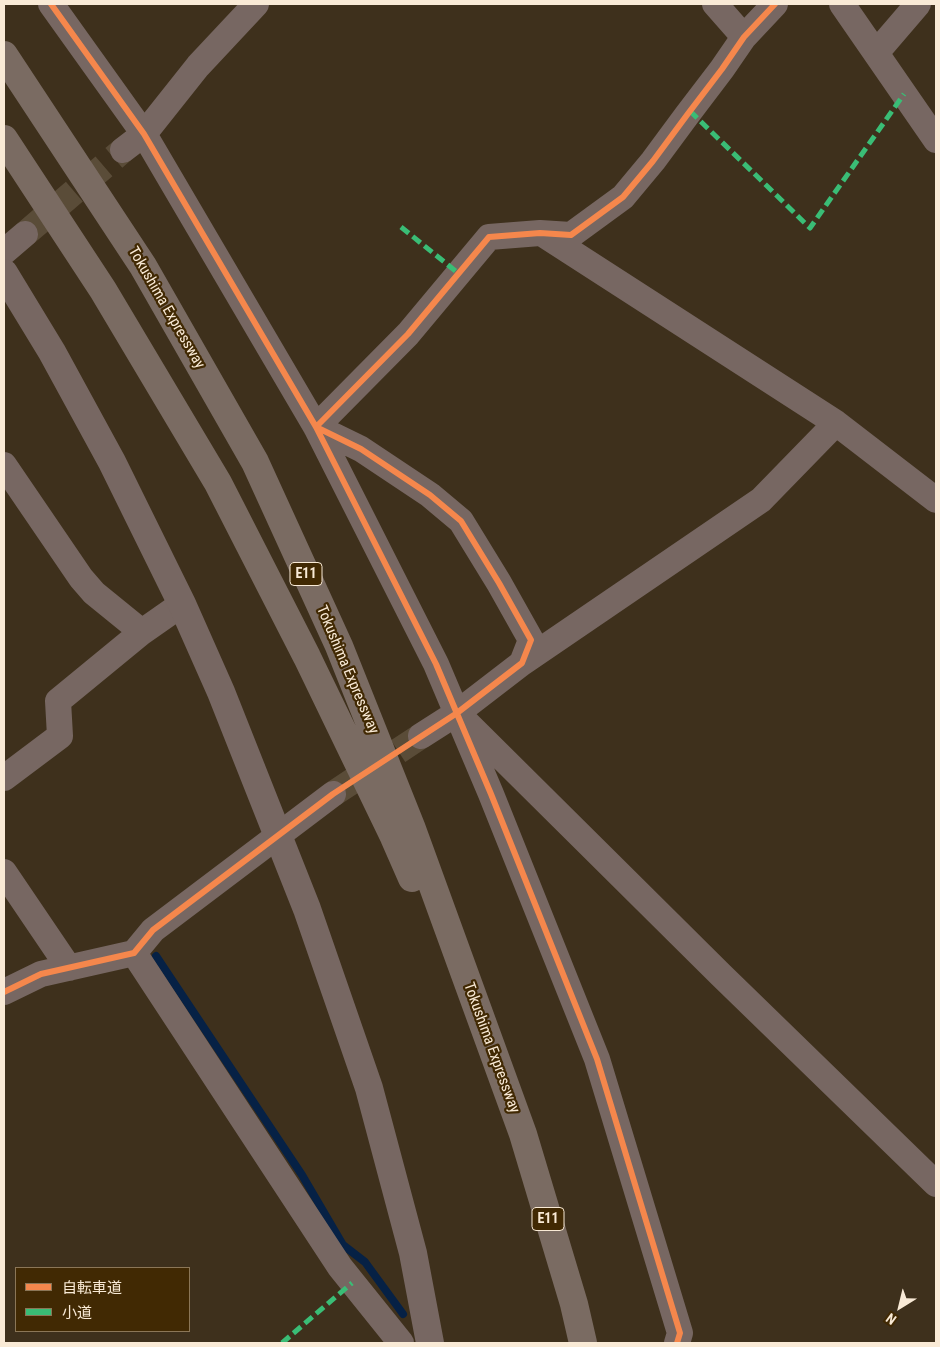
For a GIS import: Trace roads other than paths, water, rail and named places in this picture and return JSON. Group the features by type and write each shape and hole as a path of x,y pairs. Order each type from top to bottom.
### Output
{"highway":[{"name":"Tokushima Expressway","path":"4,55 143,266 255,462 339,646 412,829 522,1134 574,1304 583,1343"},
{"name":"Tokushima Expressway","path":"4,139 102,290 218,483 311,666 394,837 522,1134"}],"street":[{"path":"51,4 144,134 316,426 436,664 491,794 597,1058 680,1334 677,1343"},
{"path":"124,150 144,134 198,66 256,4"},
{"path":"715,4 744,37"},
{"path":"316,426 408,334 488,237 540,233 571,235 623,197 654,161 744,37 775,4"},
{"path":"842,4 936,140"},
{"path":"876,53 918,4"},
{"path":"540,233 836,423 936,500"},
{"path":"4,252 25,234"},
{"path":"4,273 52,352 107,453 182,604 221,692 306,908 369,1088 413,1253 430,1343"},
{"path":"421,736 457,713 522,663 761,500 836,423"},
{"path":"316,426 361,449 430,495 461,521 531,640 522,663"},
{"path":"4,465 81,578 94,593 142,632"},
{"path":"4,778 60,736 58,701 142,632 182,604"},
{"path":"457,713 721,975 936,1184"},
{"path":"4,992 41,974 134,953 153,930 333,794"},
{"path":"4,872 69,968"},
{"path":"134,953 340,1267 401,1343"}],"waterway":[{"path":"156,956 302,1175 343,1245 365,1262 403,1314"}],"tunnel":[{"path":"25,234 123,150"},
{"path":"333,794 421,736"}]}
